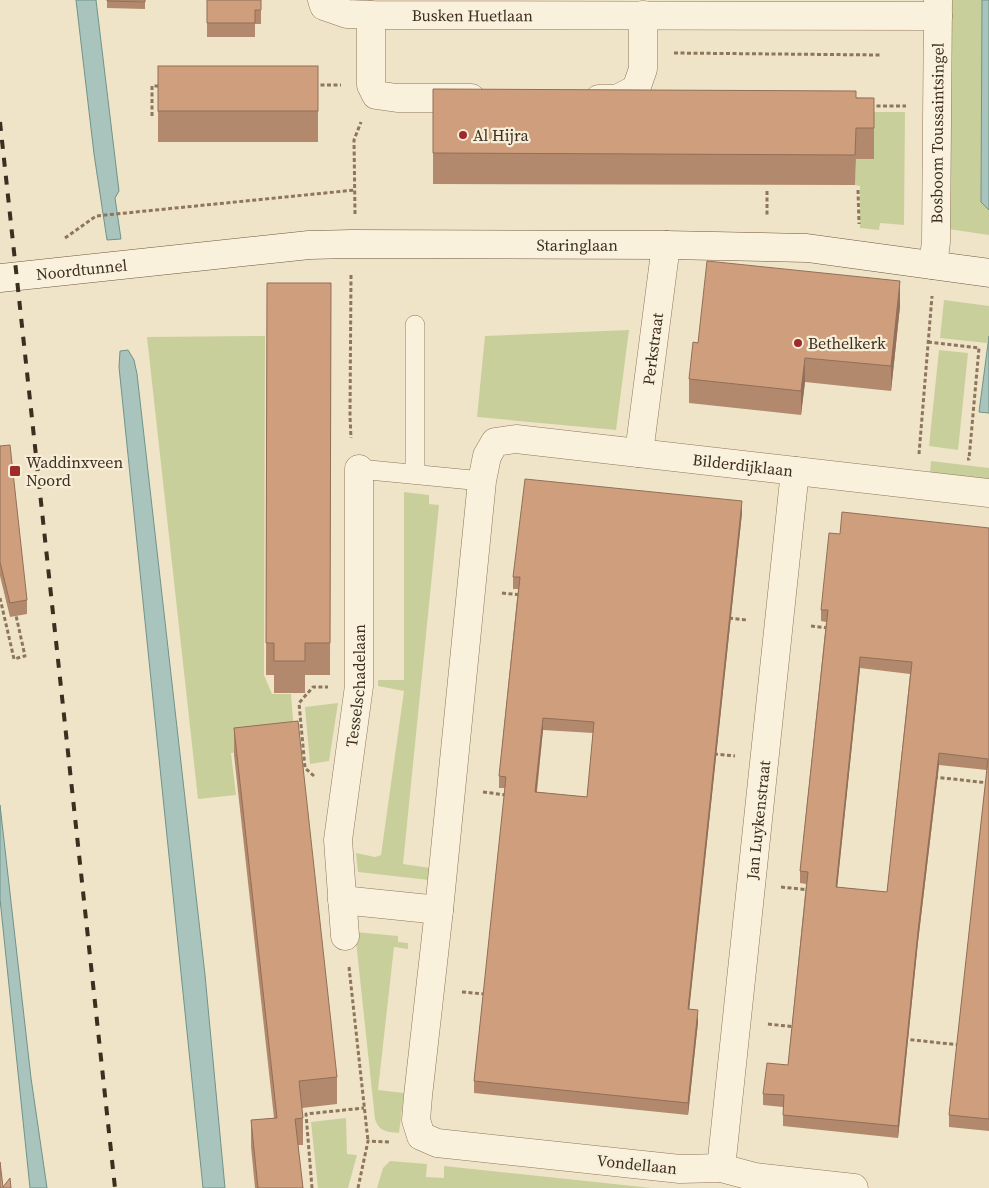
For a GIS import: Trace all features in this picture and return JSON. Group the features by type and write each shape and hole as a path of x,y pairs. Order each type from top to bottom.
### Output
{"street":[{"name":"Busken Huetlaan","path":"322,0 324,6 347,14 371,15 643,15 938,8"},
{"name":"Bosboom Toussaintsingel","path":"933,277 936,242 938,8"},
{"path":"371,15 374,90 397,98 492,98"},
{"path":"569,99 617,99 636,89 643,69 643,15"},
{"name":"Staringlaan","path":"165,260 309,245 666,245 807,248 933,277 989,273"},
{"name":"Perkstraat","path":"639,453 666,245"},
{"name":"Noordtunnel","path":"0,278 165,260"},
{"name":"Bilderdijklaan","path":"482,481 487,456 495,442 516,439 989,493"},
{"name":"Tesselschadelaan","path":"345,936 338,840 359,686 359,468"},
{"name":"Jan Luykenstraat","path":"720,1168 795,471"},
{"path":"421,1136 416,1120 482,481"},
{"path":"342,900 439,910"},
{"name":"Vondellaan","path":"421,1136 437,1143 680,1169 720,1168 755,1177 854,1188"}],"lane":[{"path":"415,325 415,474"},
{"path":"359,468 482,481"}],"path":[{"path":"643,53 880,55"},
{"path":"152,116 152,86 162,86"},
{"path":"311,86 374,90 354,140 355,222 352,244 350,416 352,445 359,468"},
{"path":"869,106 937,106"},
{"path":"66,238 96,216 355,190"},
{"path":"858,190 859,232"},
{"path":"767,191 767,225"},
{"path":"916,485 933,277"},
{"path":"928,342 979,348 969,459 959,458"},
{"path":"919,453 929,454"},
{"path":"471,590 529,596"},
{"path":"0,598 14,659 25,656 15,610"},
{"path":"721,617 836,629"},
{"path":"343,804 305,768 299,703 313,687 359,686"},
{"path":"707,753 764,759"},
{"path":"927,777 989,783"},
{"path":"451,789 508,795"},
{"path":"751,885 818,891"},
{"path":"345,936 368,1140 358,1188"},
{"path":"428,1004 455,1007 456,991 495,995"},
{"path":"736,1021 804,1028"},
{"path":"900,1038 969,1046"},
{"path":"312,1188 306,1114 364,1108"},
{"path":"368,1140 411,1142 421,1136"}],"green space":[{"path":"949,0 982,0 981,202 989,210 989,235 948,229"},
{"path":"871,112 905,112 904,225 880,223 879,230 860,228 860,186 855,185 856,159 874,159 874,129"},
{"path":"944,300 989,306 989,336 987,343 940,338"},
{"path":"629,330 616,430 477,417 485,336"},
{"path":"265,336 264,675 272,694 291,694 295,745 231,753 236,795 198,799 147,337"},
{"path":"939,350 968,353 958,450 929,446"},
{"path":"931,461 989,468 989,479 930,473"},
{"path":"404,492 429,495 429,504 439,505 403,864 430,868 429,880 358,872 356,853 375,857 381,855 404,691 378,686 378,680 404,680"},
{"path":"338,703 329,761 310,764 305,707"},
{"path":"355,932 398,936 398,942 408,943 408,949 394,947 378,1090 404,1093 399,1133 381,1129 375,1119"},
{"path":"346,1118 347,1154 357,1155 348,1188 318,1188 311,1122"},
{"path":"390,1161 427,1164 426,1177 444,1178 444,1166 652,1188 377,1188 383,1168"}],"water":[{"path":"76,0 96,0 119,191 115,198 121,239 107,240 94,154"},
{"path":"982,0 989,0 989,210 981,202"},
{"path":"989,336 989,413 979,412"},
{"path":"128,350 134,360 137,374 205,975 225,1188 203,1188 119,367 120,351"},
{"path":"0,805 31,1078 47,1188 30,1188 0,899"}],"building":[{"path":"145,0 145,2 107,1"},
{"path":"207,0 261,0 261,10 255,10 255,23 207,23"},
{"path":"158,66 318,66 318,111 158,111"},
{"path":"433,89 856,91 856,98 874,98 874,128 856,128 855,155 433,153"},
{"name":"Bethelkerk","path":"707,261 900,281 891,366 805,358 801,391 689,379 693,342 698,343"},
{"path":"267,283 331,283 330,643 305,643 305,661 274,661 274,643 266,643"},
{"path":"10,445 27,600 10,603 0,562 0,446"},
{"path":"525,479 742,501 688,1009 698,1010 688,1103 474,1081 506,777 499,776 520,577 513,577","holes":["543,718 594,722 587,797 535,792"]},
{"path":"842,512 989,528 989,1119 949,1115 988,759 939,753 898,1126 783,1115 784,1095 763,1094 767,1063 788,1065 808,872 800,871 828,610 821,610 829,533 840,534","holes":["860,657 912,662 887,892 836,887"]},
{"path":"298,721 337,1077 299,1081 303,1118 295,1119 303,1188 258,1188 251,1120 277,1118 234,728"},
{"path":"0,1162 3,1187 10,1178 11,1188 0,1188"}],"railway":[{"path":"0,122 115,1188"}],"place":[{"name":"Al Hijra","path":"463,135"},
{"name":"Bethelkerk","path":"798,343"},
{"name":"Waddinxveen Noord","path":"15,471"}]}
